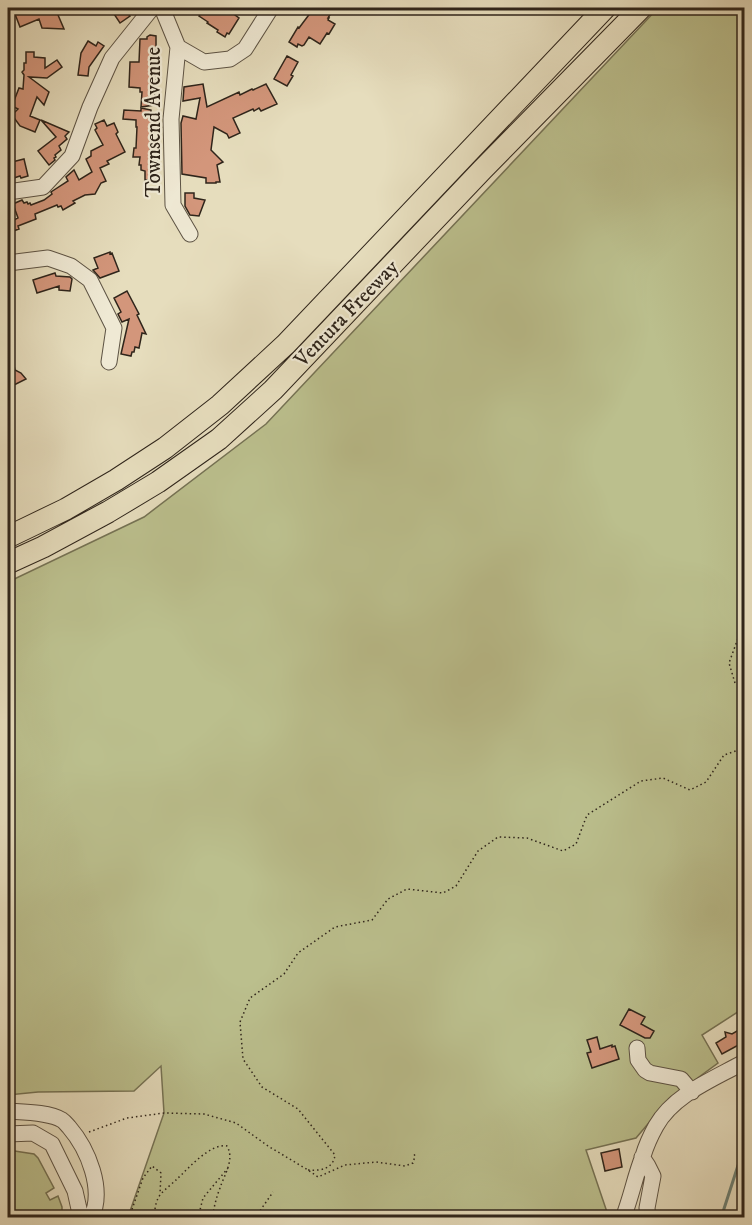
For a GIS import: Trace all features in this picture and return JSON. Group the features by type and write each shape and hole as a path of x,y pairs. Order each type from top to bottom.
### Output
{"highway":[{"name":"Ventura Freeway","path":"8,525 91,483 198,408 250,364 594,8"},
{"path":"8,537 66,509 116,480 165,448 249,380 605,8"},
{"path":"482,170 499,141 626,8"},
{"name":"Ventura Freeway","path":"8,563 43,548 108,512 158,482 219,439 281,382 482,170 641,8"},
{"path":"8,554 93,512 108,512"}],"street":[{"path":"8,192 43,187 72,156 90,107 112,58 152,8"},
{"name":"Townsend Avenue","path":"162,8 178,47 171,119 173,205 190,234"},
{"path":"178,47 204,62 230,59 245,49 270,8"},
{"path":"8,264 48,258 72,266 90,280 114,328 109,362"},
{"path":"637,1048 638,1060 645,1070 681,1079 692,1092"},
{"path":"622,1218 642,1157 656,1125 684,1096 744,1062"},
{"path":"8,1112 43,1113 63,1120 78,1137 92,1164 96,1187 94,1211 91,1218"},
{"path":"43,1113 52,1144 75,1191 81,1218"},
{"path":"8,1134 33,1133 52,1144"},
{"path":"642,1157 653,1176 647,1208 648,1218"}],"path":[{"path":"744,622 729,663 735,683 744,690"},
{"path":"308,1170 317,1171 330,1166 335,1155 298,1109 262,1087 243,1059 240,1022 250,998 284,974 298,953 335,927 372,920 388,898 407,889 443,893 456,886 478,850 498,837 527,838 563,851 576,844 587,815 640,781 663,778 690,790 706,782 724,755 744,748"},
{"path":"78,1137 128,1118 164,1113 204,1114 236,1123 318,1177 345,1165 376,1162 405,1166 413,1163 415,1156 413,1152"},
{"path":"154,1218 155,1206 160,1196 202,1155 222,1145 227,1146 230,1151 228,1167 220,1186 212,1218"},
{"path":"129,1218 143,1178 152,1166 161,1173 160,1196"},
{"path":"198,1218 203,1198 228,1167"},
{"path":"255,1218 273,1192"}],"green space":[{"path":"658,8 744,8 744,1008 702,1035 718,1063 669,1099 636,1138 586,1150 609,1218 128,1217 164,1113 161,1066 134,1091 38,1092 8,1095 8,582 144,517 266,424"},
{"path":"8,1150 34,1154 38,1158 54,1188 46,1193 50,1200 58,1196 62,1207 62,1217 8,1217"}],"building":[{"path":"24,8 55,8 64,29 42,28 39,19 20,27 15,14"},
{"path":"110,8 137,8 128,13 130,16 120,23"},
{"path":"204,8 238,8 235,15 239,18 225,37 199,16"},
{"path":"314,8 334,8 328,20 335,24 320,44 309,37 304,45 298,44 297,47 289,42"},
{"path":"150,35 156,36 154,105 141,107 140,88 129,87 130,62 139,62 140,39 147,39"},
{"path":"88,41 96,46 98,42 104,46 89,67 88,76 78,75 81,53"},
{"path":"26,52 34,52 34,57 45,58 45,68 57,60 62,67 47,78 29,77 49,92 44,105 37,97 30,116 40,120 35,132 20,126 12,115 18,109 12,106 19,88 23,89 24,75 22,72 24,63 26,63"},
{"path":"287,56 298,62 287,86 274,79"},
{"path":"203,84 207,107 239,92 240,95 266,84 277,104 261,111 259,108 254,111 253,109 233,118 240,133 229,138 227,134 214,127 211,150 223,162 217,165 220,182 216,183 206,183 206,178 182,174 181,123 183,116 196,119 200,98 183,101 184,87"},
{"path":"141,108 151,110 150,149 158,149 156,180 145,180 145,171 141,170 141,165 139,165 140,157 133,157 134,148 136,148 136,120 123,119 124,110 141,111"},
{"path":"41,120 69,132 65,136 67,139 59,146 61,150 55,155 55,160 49,165 38,151 56,137"},
{"path":"104,120 107,126 114,123 118,132 116,134 125,152 107,161 109,164 100,168 106,181 101,183 95,194 85,195 73,201 75,203 63,210 57,205 35,214 36,219 8,233 8,223 18,218 13,204 22,200 31,205 44,200 52,194 51,192 68,181 66,177 74,170 79,180 92,172 86,159 91,156 91,151 103,145 95,130 97,128 95,124"},
{"path":"24,159 28,176 8,180 8,163"},
{"path":"185,193 194,193 194,198 205,200 199,216 190,215 185,206"},
{"path":"110,252 119,271 100,278 93,270 98,268 94,258"},
{"path":"55,273 56,276 72,279 70,291 59,290 59,286 37,293 33,280"},
{"path":"127,291 146,334 142,333 139,348 135,347 131,356 121,354 129,319 122,322 118,314 121,312 114,298"},
{"path":"11,353 15,370 26,379 8,388 8,354"},
{"path":"629,1009 645,1017 641,1024 654,1031 650,1038 645,1038 620,1025"},
{"path":"744,1027 744,1042 722,1054 716,1043 726,1037 725,1032 732,1034"},
{"path":"597,1037 600,1049 615,1046 619,1059 592,1068 587,1053 591,1052 587,1040"},
{"path":"619,1149 622,1167 605,1171 601,1153"}],"waterway":[{"path":"721,1218 744,1147"}]}
